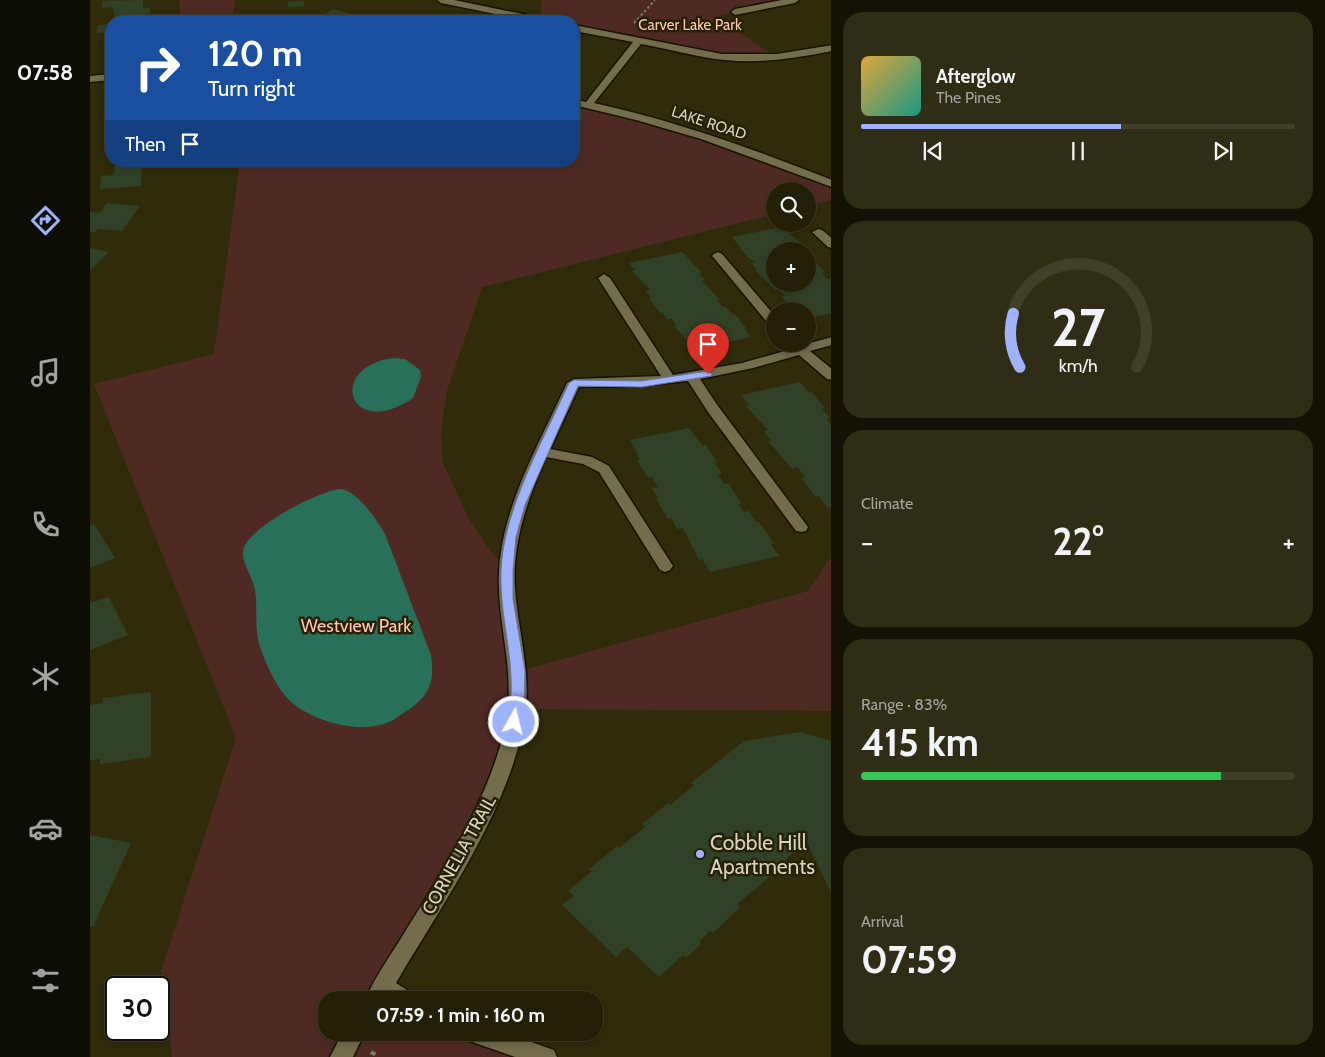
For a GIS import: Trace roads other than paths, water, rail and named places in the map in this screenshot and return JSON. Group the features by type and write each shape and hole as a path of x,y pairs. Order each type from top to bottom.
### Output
{"street":[{"path":"441,0 513,15"},
{"path":"735,12 795,0"},
{"path":"580,29 741,59 777,58 831,48"},
{"path":"588,105 639,41"},
{"path":"90,79 105,78"},
{"name":"LAKE ROAD","path":"580,103 716,140 831,184"},
{"path":"818,232 831,245"},
{"path":"718,256 766,313"},
{"path":"604,278 670,380 750,365 785,352"},
{"path":"816,344 831,341"},
{"path":"804,352 831,376"},
{"path":"692,377 713,409 801,527"},
{"name":"CORNELIA TRAIL","path":"380,991 476,831 496,788 508,749 517,709 518,671 507,599 510,537 520,505 574,383 624,384 670,380"},
{"path":"543,452 587,460 604,469 666,566"},
{"path":"341,1057 351,1041"},
{"path":"498,1041 546,1057"}],"place":[{"name":"Cobble Hill Apartments","path":"700,854"}],"park label":[{"name":"Carver Lake Park","path":"690,25"},
{"name":"Westview Park","path":"356,626"}]}
